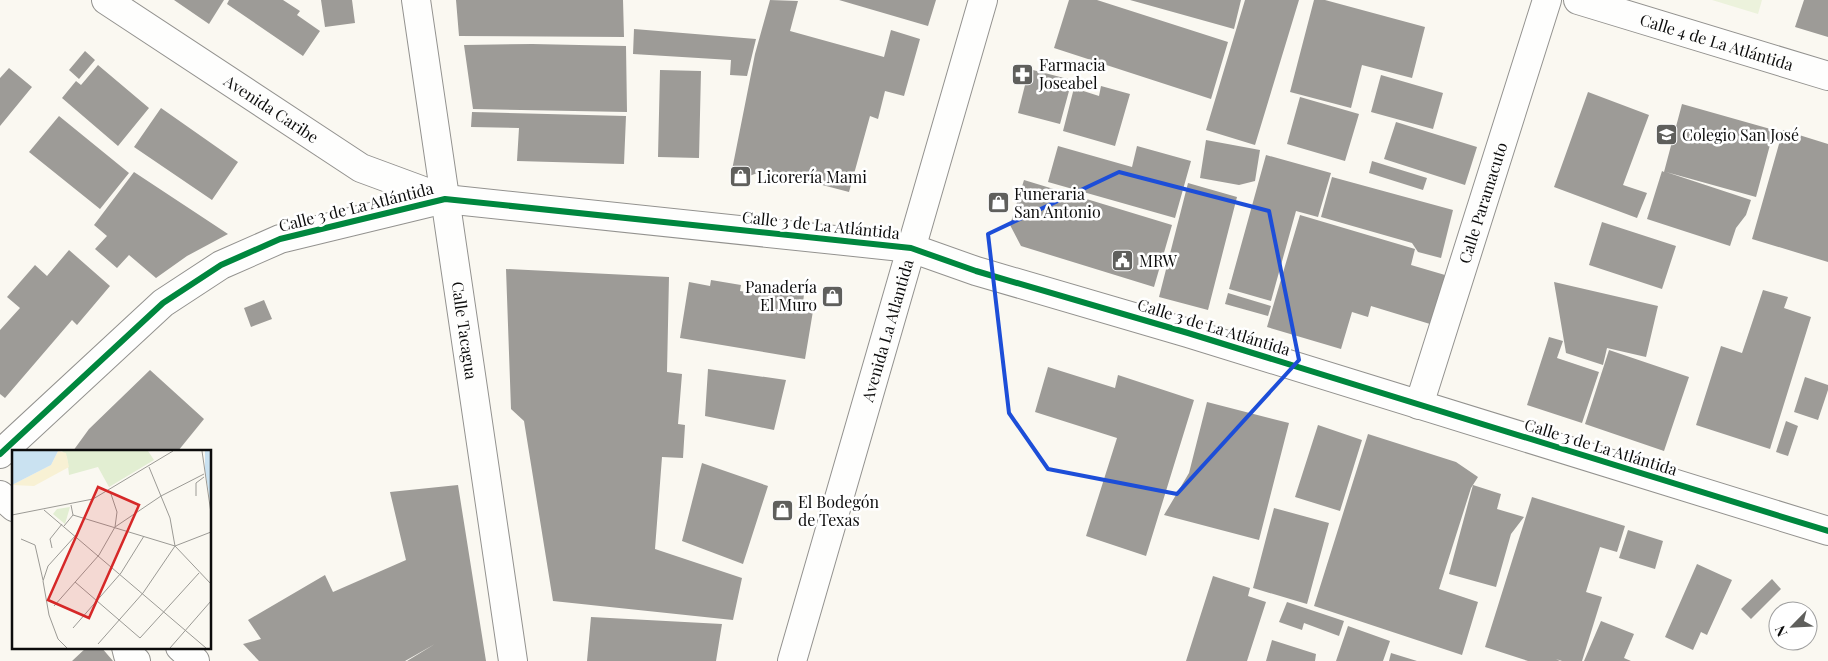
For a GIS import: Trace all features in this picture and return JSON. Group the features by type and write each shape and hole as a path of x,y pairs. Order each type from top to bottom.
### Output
{"street":[{"name":"Avenida Caribe","path":"106,0 361,168 445,199"},
{"name":"Calle Tacagua","path":"416,0 513,661"},
{"name":"Avenida La Atlantida","path":"792,661 983,0"},
{"name":"Calle Paramacuto","path":"1419,405 1547,0"},
{"name":"Calle 4 de La Atlántida","path":"1578,0 1828,76"},
{"name":"Calle 3 de La Atlántida","path":"0,454 163,303 221,266 280,239 445,199 911,248 976,271 1188,333 1828,532"},
{"path":"0,495 12,505"},
{"path":"126,648 128,655 136,661"},
{"path":"181,648 195,661"}],"highlighted area":[{"path":"1119,172 1269,211 1299,360 1177,494 1048,469 1009,413 988,234"}],"green space":[{"path":"1712,0 1762,0 1758,14"}],"building":[{"path":"174,0 224,0 209,24"},
{"path":"229,0 283,0 300,11 297,15 320,31 303,56 227,4"},
{"path":"321,0 352,0 355,23 325,27"},
{"path":"456,0 623,0 624,37 459,36"},
{"path":"770,0 798,1 790,31 884,57 891,30 920,39 904,96 885,91 878,119 870,116 849,192 765,170 744,178 731,175 755,54"},
{"path":"839,0 936,0 928,26"},
{"path":"1069,0 1097,0 1228,42 1211,99 1054,48"},
{"path":"1130,0 1241,0 1234,29"},
{"path":"1245,0 1299,0 1255,145 1206,130"},
{"path":"1314,0 1325,0 1425,27 1412,78 1362,65 1351,108 1290,92"},
{"path":"1804,0 1828,0 1828,37 1795,27"},
{"path":"634,29 756,39 747,76 730,75 731,60 633,54"},
{"path":"464,45 626,46 627,112 473,109"},
{"path":"85,51 95,60 79,79 69,70"},
{"path":"98,65 149,108 118,146 62,98 76,81 81,85"},
{"path":"9,68 32,87 0,126 0,78"},
{"path":"1029,69 1072,80 1060,124 1018,113"},
{"path":"660,70 701,71 699,158 658,157"},
{"path":"1381,75 1443,93 1433,129 1371,112"},
{"path":"1101,86 1130,94 1115,146 1063,131 1074,88 1099,96"},
{"path":"1588,92 1649,115 1623,185 1647,193 1637,218 1554,187"},
{"path":"1300,97 1359,114 1345,161 1287,144"},
{"path":"1682,104 1774,130 1756,197 1666,172 1751,200 1746,215 1736,228 1730,246 1647,219 1662,171 1664,172"},
{"path":"161,108 238,162 212,200 134,147"},
{"path":"472,112 626,116 624,164 517,161 519,128 471,127"},
{"path":"59,116 129,173 100,209 29,152"},
{"path":"1396,122 1477,147 1465,185 1384,159"},
{"path":"1783,130 1828,144 1828,262 1752,239"},
{"path":"1206,140 1260,150 1255,181 1239,185 1200,178"},
{"path":"1058,146 1132,167 1137,146 1191,161 1175,218 1048,182"},
{"path":"1266,155 1331,173 1318,217 1296,211 1271,301 1229,289"},
{"path":"1372,161 1427,178 1423,190 1369,173"},
{"path":"134,172 228,234 187,256 156,278 129,255 117,268 95,249 107,236 94,225"},
{"path":"1332,177 1453,210 1441,258 1418,252 1412,243 1321,217"},
{"path":"1024,180 1172,225 1154,287 1021,246 1010,225"},
{"path":"1188,183 1237,197 1208,310 1159,297"},
{"path":"1300,215 1415,249 1411,265 1445,275 1430,324 1371,306 1368,317 1352,312 1341,349 1267,327"},
{"path":"1602,222 1676,246 1662,289 1589,265"},
{"path":"69,250 110,286 77,325 72,320 5,398 0,394 0,330 20,308 7,297 35,265 47,276"},
{"path":"506,269 669,277 667,372 682,374 678,424 685,425 683,458 662,457 655,549 742,578 733,620 553,601 524,421 511,409"},
{"path":"711,280 741,285 740,291 758,294 759,286 804,294 803,303 814,305 805,359 680,338 689,282 710,286"},
{"path":"1554,282 1658,306 1646,357 1607,348 1603,365 1566,353"},
{"path":"1763,290 1788,297 1784,308 1811,317 1770,449 1696,425 1721,346 1742,353"},
{"path":"1228,293 1271,306 1268,316 1225,304"},
{"path":"264,300 272,319 251,327 244,308"},
{"path":"1549,337 1563,341 1557,358 1599,372 1582,423 1527,405"},
{"path":"1609,350 1689,377 1664,451 1585,424"},
{"path":"1048,367 1115,388 1118,375 1194,400 1146,556 1086,536 1117,438 1035,412"},
{"path":"708,369 786,380 774,430 705,416"},
{"path":"150,370 204,419 179,450 74,450 89,429"},
{"path":"1805,377 1828,385 1818,420 1794,412"},
{"path":"1207,402 1289,423 1259,540 1164,515 1189,473"},
{"path":"1786,421 1798,426 1788,456 1776,452"},
{"path":"1318,425 1362,440 1340,511 1295,497"},
{"path":"1368,434 1456,462 1478,477 1471,488 1439,589 1478,602 1462,655 1314,606"},
{"path":"702,463 768,486 743,564 682,541"},
{"path":"458,485 486,661 407,661 435,644 405,661 259,661 243,644 261,639 248,620 325,575 333,592 406,560 390,492"},
{"path":"1473,485 1501,494 1497,509 1524,517 1511,534 1496,587 1449,574"},
{"path":"1532,497 1625,526 1617,552 1600,547 1586,592 1602,597 1582,661 1562,661 1556,659 1560,661 1528,661 1485,647"},
{"path":"1274,508 1329,523 1307,604 1253,588"},
{"path":"1628,530 1663,541 1655,569 1619,558"},
{"path":"1697,564 1732,580 1707,635 1701,632 1693,650 1665,637"},
{"path":"1213,576 1250,588 1248,596 1266,602 1247,661 1186,661"},
{"path":"1772,579 1781,589 1751,619 1741,609"},
{"path":"1287,602 1344,621 1339,636 1304,623 1302,630 1279,622"},
{"path":"591,617 722,624 716,661 587,661"},
{"path":"1601,621 1634,634 1624,658 1631,661 1584,661"},
{"path":"1348,626 1390,641 1383,661 1336,661"},
{"path":"1272,640 1316,654 1315,661 1266,661"},
{"path":"86,648 102,648 113,661 72,661"},
{"path":"1391,653 1417,661 1389,661"}],"cycle path":[{"path":"0,454 163,303 221,265 280,239 445,199 911,248 976,271 1188,333 1828,531"}],"place":[{"name":"Farmacia Joseabel","path":"1023,74"},
{"name":"Colegio San José","path":"1666,135"},
{"name":"Licorería Mami","path":"741,177"},
{"name":"Funeraria San Antonio","path":"998,203"},
{"name":"MRW","path":"1123,261"},
{"name":"Panadería El Muro","path":"833,296"},
{"name":"El Bodegón de Texas","path":"782,511"}]}
